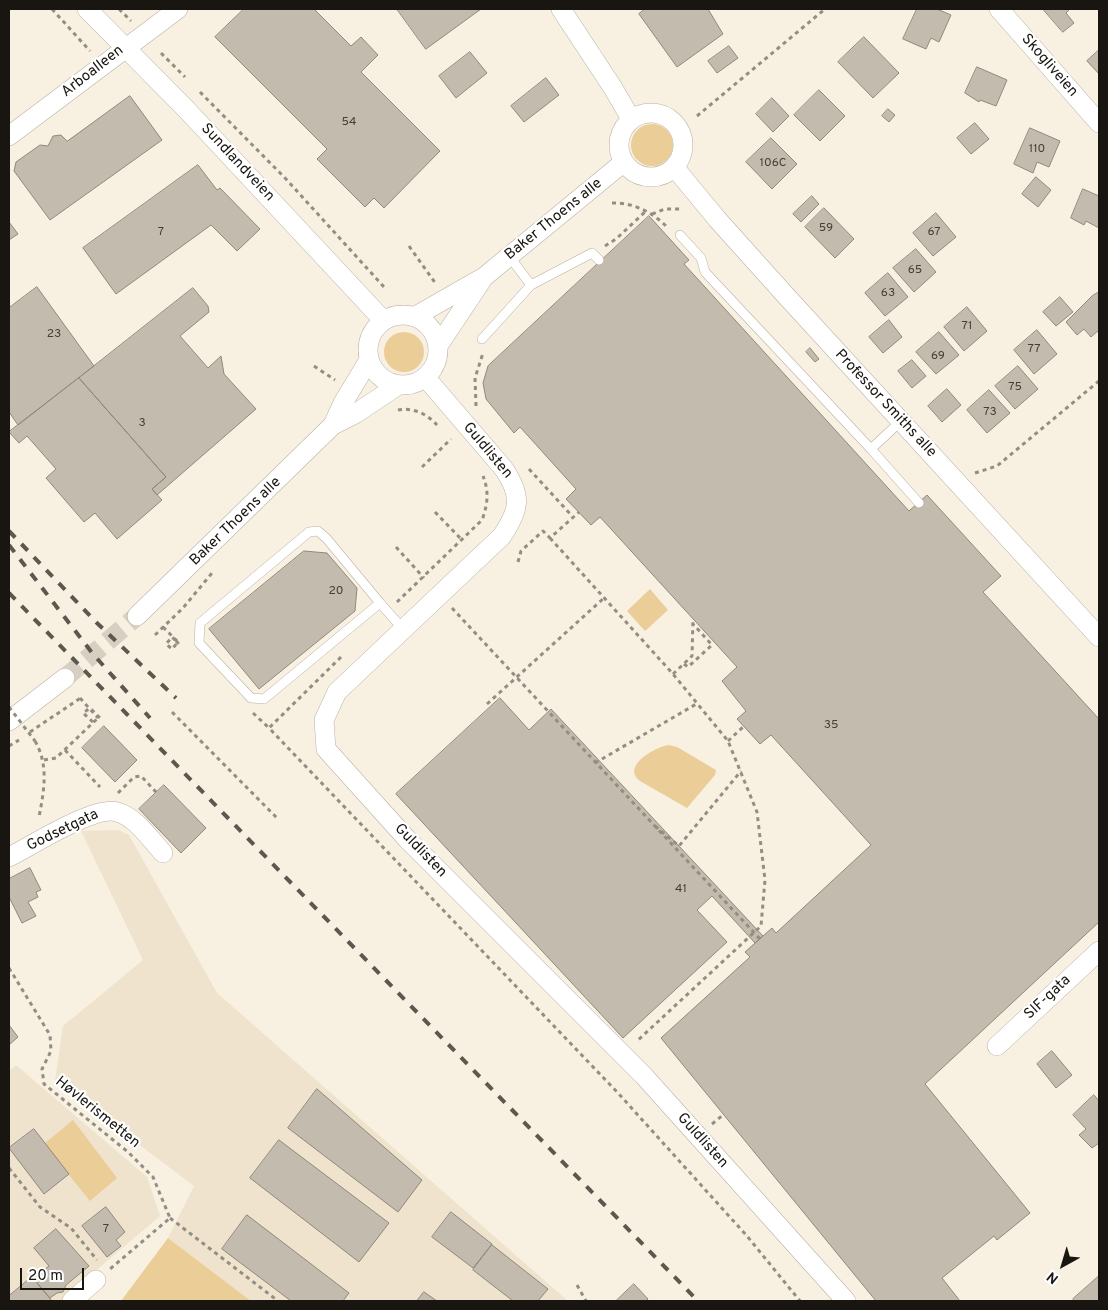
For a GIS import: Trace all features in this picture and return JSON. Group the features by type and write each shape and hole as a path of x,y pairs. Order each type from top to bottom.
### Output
{"street":[{"name":"Sundlandveien","path":"87,9 185,108 383,320"},
{"name":"Arboalleen","path":"9,136 178,9"},
{"path":"561,9 614,88 631,119"},
{"name":"Skogliveien","path":"999,9 1099,123"},
{"path":"652,113 663,115 672,121 683,139 683,150 675,168 656,177 647,177 638,174 624,162 619,144 625,126 631,119 641,114 652,113"},
{"name":"Baker Thoens alle","path":"414,317 484,277 624,162"},
{"name":"Professor Smiths alle","path":"675,168 716,219 1099,637"},
{"name":"Baker Thoens alle","path":"438,346 484,277"},
{"path":"394,316 414,317 430,328 438,346 438,358 426,378 417,383 397,386 379,376 369,360 369,341 372,333 383,320 394,316"},
{"name":"Baker Thoens alle","path":"333,425 343,403 369,360"},
{"name":"Guldlisten","path":"426,378 504,468 514,483 517,509 502,536 402,628 337,692 324,720 326,749 407,839 622,1055 846,1301"},
{"name":"Baker Thoens alle","path":"137,616 333,425 355,414 397,386"},
{"path":"9,720 65,678"},
{"name":"Godsetgata","path":"9,858 89,815 107,811 117,812 126,816 163,853"},
{"name":"SIF-gata","path":"997,1046 1099,951"},
{"path":"72,1301 101,1276"}],"lane":[{"path":"680,235 700,258 705,272 919,503"},
{"path":"482,340 531,284 592,253 599,260"},
{"path":"509,256 531,284"},
{"path":"871,449 901,421"},
{"path":"380,604 264,699 251,698 199,643 200,624 309,532 318,531 327,539 402,628"}],"path":[{"path":"52,9 95,56 101,68"},
{"path":"119,9 136,26"},
{"path":"697,116 824,9"},
{"path":"161,53 188,79"},
{"path":"194,86 286,179 384,287"},
{"path":"612,202 624,202 646,211 652,214 677,237 680,235"},
{"path":"652,214 665,209 682,209"},
{"path":"592,253 616,239 646,211"},
{"path":"409,246 436,285"},
{"path":"478,414 476,406 476,378 486,344 482,340"},
{"path":"314,366 338,382"},
{"path":"956,481 997,466 1099,381"},
{"path":"396,411 408,409 418,412 440,428"},
{"path":"446,434 458,447"},
{"path":"422,467 451,439"},
{"path":"387,612 482,520 487,507 488,492 484,477 477,469"},
{"path":"435,512 462,540"},
{"path":"550,538 579,512"},
{"path":"518,562 521,551 543,531 673,674 728,741 757,812 765,880 761,926 622,1055"},
{"path":"396,548 645,818 760,939"},
{"path":"155,635 213,572"},
{"path":"487,704 604,598"},
{"path":"673,674 692,656 693,619"},
{"path":"684,664 688,667 712,645 693,624"},
{"path":"163,627 178,642 170,648 166,644 172,637 180,645"},
{"path":"346,653 269,728 618,1094 747,1236 800,1301"},
{"path":"9,746 81,697 99,717 56,758 44,760"},
{"path":"595,764 698,703"},
{"path":"9,707 34,741 44,760 44,786 40,817"},
{"path":"90,708 100,719 91,723 83,713 90,708"},
{"path":"172,712 278,819"},
{"path":"728,741 744,726"},
{"path":"64,750 100,787"},
{"path":"645,818 679,846 741,771"},
{"path":"140,776 156,792"},
{"name":"Høvlerismetten","path":"9,968 50,1035 51,1051 42,1069 44,1084 128,1152 153,1176 170,1218"},
{"path":"9,1168 40,1207 71,1228 101,1276 170,1218 278,1301"},
{"path":"577,1285 586,1301"}],"shaded area":[{"path":"652,124 667,130 673,145 667,160 652,166 637,160 631,145 637,130"},
{"path":"408,332 415,335 421,341 424,352 423,360 415,369 408,372 400,372 393,369 385,360 384,348 387,341 396,333"},
{"path":"650,589 668,610 645,631 627,611"},
{"path":"669,745 677,747 716,770 715,775 687,808 640,781 635,775 637,764 642,758 656,749"},
{"path":"118,830 129,835 217,993 568,1301 251,1301 168,1238 194,1186 55,1081 63,1026 143,960 81,831"},
{"path":"16,1065 147,1177 160,1216 60,1301 9,1301 9,1071"},
{"path":"73,1120 117,1178 90,1201 44,1144"},
{"path":"168,1238 251,1301 121,1301"}],"building":[{"path":"244,9 314,9 351,46 361,37 378,55 361,72 440,151 384,208 374,198 365,207 317,159 327,149 215,37"},
{"path":"397,9 481,9 426,49"},
{"path":"645,9 708,9 723,34 677,67 639,14"},
{"path":"917,9 937,9 951,15 939,42 931,38 926,49 903,39"},
{"path":"1043,9 1070,9 1066,13 1074,23 1063,32"},
{"path":"864,37 899,73 873,98 838,62"},
{"path":"729,46 738,58 717,73 708,61"},
{"path":"1099,50 1099,74 1087,61"},
{"path":"470,52 487,73 456,98 439,76"},
{"path":"977,67 1007,80 996,106 980,100 979,102 965,93"},
{"path":"546,78 559,95 524,122 511,106"},
{"path":"819,90 845,116 820,141 794,115"},
{"path":"130,96 162,140 50,220 14,171 16,162 40,145 48,146 53,136 61,135 67,141"},
{"path":"772,98 789,116 773,132 756,114"},
{"path":"888,109 895,115 889,122 882,116"},
{"path":"975,123 989,139 971,154 957,138"},
{"path":"1030,128 1060,141 1049,167 1037,162 1033,173 1014,164"},
{"path":"771,138 797,164 772,189 746,162"},
{"path":"198,165 217,190 220,188 260,229 237,251 211,225 116,294 83,248"},
{"path":"1036,177 1051,190 1038,207 1022,194"},
{"path":"1083,189 1099,196 1099,228 1086,221 1084,225 1071,218"},
{"path":"812,196 819,204 801,222 793,214"},
{"path":"824,208 854,239 835,258 805,227"},
{"path":"936,213 956,237 933,256 913,233"},
{"path":"649,216 689,260 684,264 909,511 927,495 1001,576 983,592 1099,719 1099,922 925,1084 1030,1213 997,1240 994,1236 942,1278 960,1301 876,1301 661,1038 750,957 745,952 772,928 776,933 871,845 771,735 760,744 737,719 746,711 722,681 737,667 600,517 591,525 566,499 576,489 520,427 514,433 486,399 483,383 488,366"},
{"path":"9,222 18,234 9,240"},
{"path":"916,249 936,272 914,292 893,268"},
{"path":"888,273 908,297 885,316 865,293"},
{"path":"37,287 94,366 18,425 9,412 9,308"},
{"path":"193,288 208,306 209,312 180,336 208,368 221,356 224,374 256,409 157,495 152,489 166,477 79,378"},
{"path":"1099,292 1099,330 1091,337 1084,329 1077,335 1066,322 1092,296"},
{"path":"1060,297 1073,312 1056,326 1043,312"},
{"path":"967,307 987,331 964,351 944,327"},
{"path":"889,320 902,337 883,353 869,337"},
{"path":"1037,330 1057,354 1034,374 1014,350"},
{"path":"939,332 959,355 936,374 916,352"},
{"path":"810,348 819,359 815,362 806,352"},
{"path":"912,360 926,376 912,388 898,371"},
{"path":"1018,366 1038,389 1015,409 995,386"},
{"path":"79,378 166,477 152,489 162,500 117,539 95,513 84,522 46,478 56,469 27,436 19,443 9,432"},
{"path":"947,389 961,405 942,422 928,406"},
{"path":"989,390 1010,413 987,433 967,410"},
{"path":"304,551 327,553 357,588 355,611 259,689 209,629"},
{"path":"500,698 529,730 551,709 763,936 755,943 712,896 697,910 727,942 623,1038 396,794"},
{"path":"104,726 137,760 115,782 82,748"},
{"path":"164,785 206,828 181,853 139,809"},
{"path":"30,868 41,890 36,892 38,897 28,902 36,916 22,923 9,897 9,879"},
{"path":"9,1025 18,1037 9,1045"},
{"path":"1052,1051 1072,1075 1056,1088 1037,1064"},
{"path":"317,1089 422,1180 398,1212 288,1128"},
{"path":"1094,1095 1099,1101 1099,1143 1092,1148 1079,1135 1086,1129 1073,1115"},
{"path":"34,1129 69,1174 44,1194 9,1148"},
{"path":"279,1140 389,1223 359,1262 250,1178"},
{"path":"106,1207 125,1232 116,1240 121,1246 107,1257 82,1226"},
{"path":"451,1212 492,1244 473,1268 432,1237"},
{"path":"247,1215 349,1293 343,1301 291,1301 222,1249"},
{"path":"56,1229 89,1266 66,1285 63,1292 57,1293 50,1298 33,1278 49,1266 34,1248"},
{"path":"492,1245 548,1289 538,1301 513,1301 473,1270"},
{"path":"1099,1276 1099,1301 1074,1301 1073,1299"},
{"path":"32,1277 52,1301 9,1301 9,1296"},
{"path":"634,1284 648,1299 646,1301 616,1301"},
{"path":"424,1292 437,1301 417,1301"}],"tunnel":[{"path":"65,678 137,616"}],"railway":[{"path":"9,531 98,624 176,698"},
{"path":"9,545 93,654 150,718"},
{"path":"9,593 698,1301"}]}
